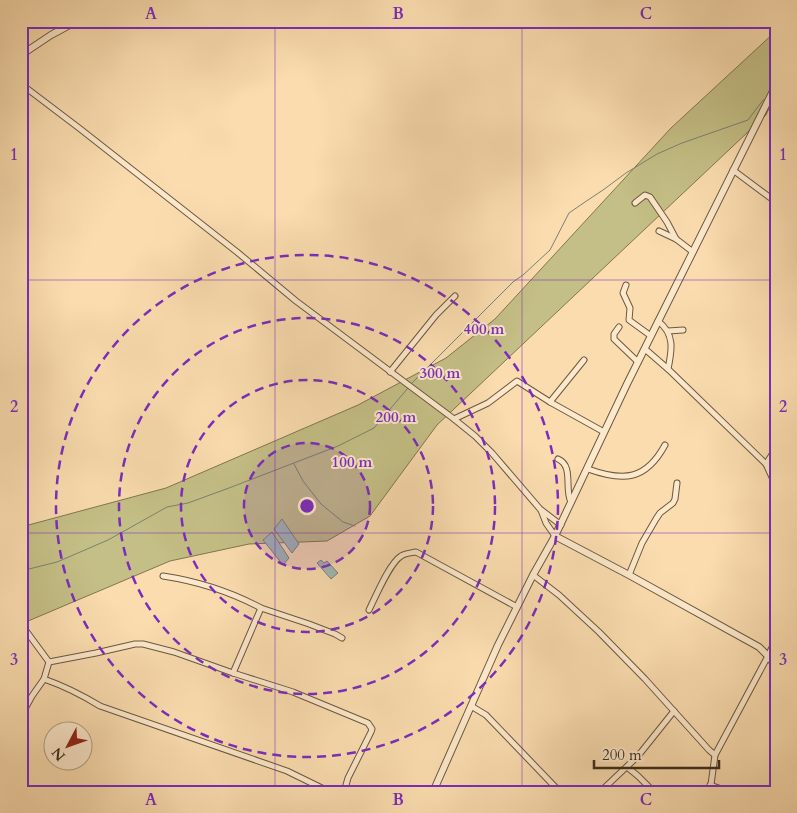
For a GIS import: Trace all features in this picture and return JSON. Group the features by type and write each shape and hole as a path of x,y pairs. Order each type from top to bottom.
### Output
{"street":[{"path":"21,55 51,35 77,21"},
{"path":"21,84 248,261 296,301 475,436 540,509 560,525"},
{"path":"432,792 498,645 555,536 644,349 776,85"},
{"path":"733,170 776,202"},
{"path":"636,203 645,196 650,197 676,239"},
{"path":"659,231 676,239 694,252"},
{"path":"626,284 624,293 630,308 629,320 651,336"},
{"path":"390,372 436,315 455,296"},
{"path":"658,321 668,331 672,348 668,369"},
{"path":"619,327 614,334 614,339 638,362"},
{"path":"668,331 683,330"},
{"path":"644,349 668,369 766,464 776,486"},
{"path":"550,402 584,360"},
{"path":"454,419 488,403 517,381 604,432"},
{"path":"588,469 614,476 634,476 644,471 666,445"},
{"path":"766,464 776,448"},
{"path":"558,459 563,462 567,469 569,499 571,502"},
{"path":"629,574 642,542 660,513 673,503 677,484"},
{"path":"540,509 546,523 555,536 629,574 760,647 776,667"},
{"path":"369,610 388,573 397,560 406,554 416,552 517,607"},
{"path":"533,575 559,594 583,616 646,679 715,755"},
{"path":"164,576 196,582 261,608 318,627 342,638"},
{"path":"233,674 261,608"},
{"path":"21,624 49,662"},
{"path":"710,792 715,755 776,639"},
{"path":"49,662 142,644 174,652 233,674 294,692 368,723 372,729 348,778 346,792"},
{"path":"21,716 44,679 49,662"},
{"path":"44,679 60,684 100,706 287,771 330,792"},
{"path":"471,706 486,715 560,792"},
{"path":"600,792 638,756 674,711"},
{"path":"627,767 654,792"},
{"path":"710,785 730,792"}],"shaded area":[{"path":"776,31 776,93 766,115 437,425 370,516 327,541 249,544 170,561 21,624 21,527 166,488 358,405 446,358 495,319 671,128"}],"water":[{"path":"282,519 299,544 292,553 274,529"},
{"path":"272,532 289,558 283,565 263,540"},
{"path":"321,560 324,563 327,561 338,573 331,579 317,563"}],"waterway":[{"path":"410,385 513,282 550,250 569,213 657,154 682,143 748,120 763,100 765,100"},
{"path":"21,573 57,562 108,540 167,507 188,503 338,446 374,428 408,388"},
{"path":"294,464 303,481 321,504 343,522 355,526"}]}
